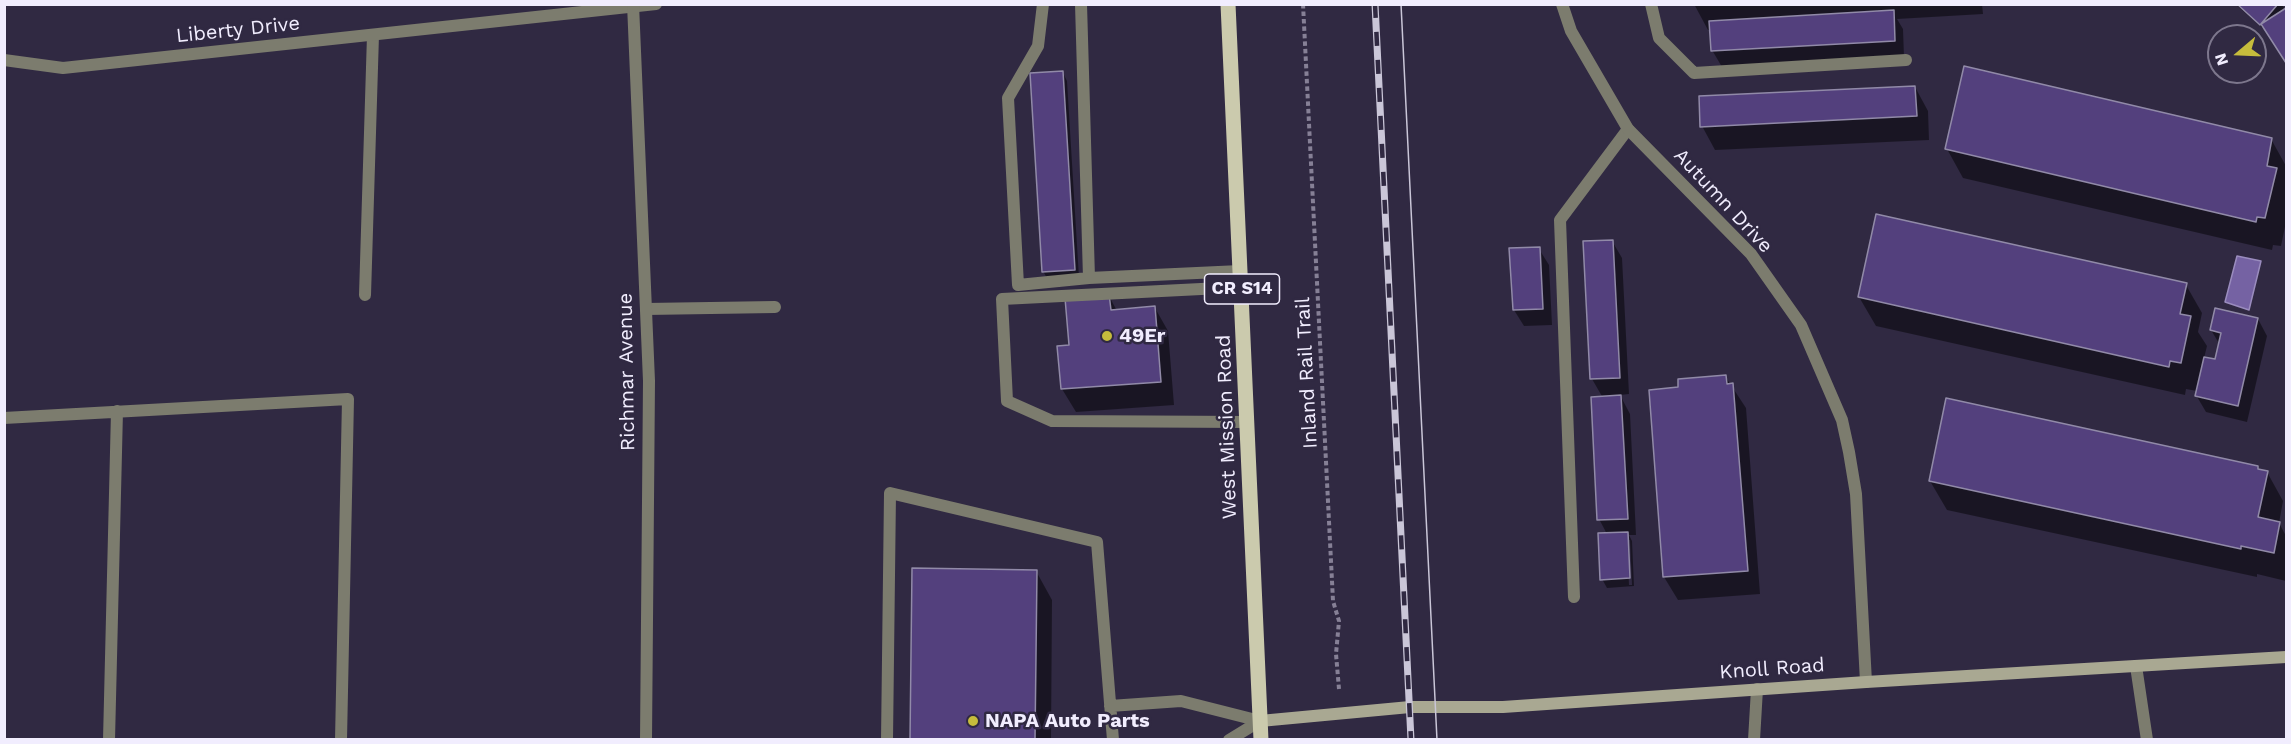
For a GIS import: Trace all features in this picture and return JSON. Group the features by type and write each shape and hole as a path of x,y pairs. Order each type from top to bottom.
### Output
{"main road":[{"name":"West Mission Road","path":"1228,4 1261,740"},
{"name":"Knoll Road","path":"1260,722 1435,706 1503,707 1866,682 2286,657"}],"street":[{"name":"Liberty Drive","path":"4,60 63,68 656,4"},
{"path":"1043,4 1038,46 1008,98 1018,285 1089,278 1240,271"},
{"path":"1081,4 1089,278"},
{"name":"Autumn Drive","path":"1562,4 1571,31 1628,129 1751,254 1801,325 1842,420 1856,494 1866,682"},
{"path":"1651,4 1659,38 1694,73 1906,60"},
{"name":"Richmar Avenue","path":"633,6 649,381 645,740"},
{"path":"365,295 373,35"},
{"path":"1574,597 1560,220 1628,129"},
{"path":"1242,287 1002,299 1006,390 1007,401 1052,421 1248,422"},
{"path":"646,309 775,307"},
{"path":"4,418 348,399 341,740"},
{"path":"109,740 117,411"},
{"path":"887,740 890,492 1097,542 1113,740"},
{"path":"2136,666 2147,740"},
{"path":"1754,740 1757,689"},
{"path":"1110,706 1181,702 1260,722"},
{"path":"1229,740 1260,722"}],"path":[{"name":"Inland Rail Trail","path":"1303,4 1333,601 1339,621 1336,654 1341,714"}],"shaded area":[{"path":"2237,256 2261,261 2249,310 2225,302"}],"building":[{"path":"2237,4 2278,4 2259,24"},
{"path":"2286,8 2286,63 2267,33 2267,24 2261,24"},
{"path":"1894,10 1895,41 1711,51 1709,21"},
{"path":"1964,66 2272,138 2267,166 2277,168 2265,218 2257,217 2256,222 1945,149"},
{"path":"1063,71 1075,270 1042,272 1030,73"},
{"path":"1915,86 1917,116 1700,127 1699,96"},
{"path":"1876,214 2187,283 2180,314 2191,316 2181,363 2170,361 2169,367 1858,297"},
{"path":"1613,240 1620,378 1590,379 1583,241"},
{"path":"1540,247 1543,309 1513,310 1509,248"},
{"path":"1109,294 1111,310 1155,306 1161,382 1061,389 1057,346 1069,345 1065,298"},
{"path":"2215,308 2258,318 2238,406 2195,396 2204,357 2215,359 2221,333 2210,330"},
{"path":"1726,375 1727,384 1733,383 1748,571 1663,577 1649,390 1678,387 1678,379"},
{"path":"1621,395 1628,519 1597,520 1591,397"},
{"path":"1946,398 2258,466 2258,469 2268,471 2258,517 2280,522 2274,553 2241,546 2241,549 1929,481"},
{"path":"1628,532 1630,578 1600,580 1598,533"},
{"path":"912,568 1037,570 1035,740 910,740"}],"tram line":[{"path":"1401,4 1437,740"}],"railway":[{"path":"1375,4 1411,740"}],"place":[{"name":"49Er","path":"1107,336"},
{"name":"NAPA Auto Parts","path":"973,721"}]}
